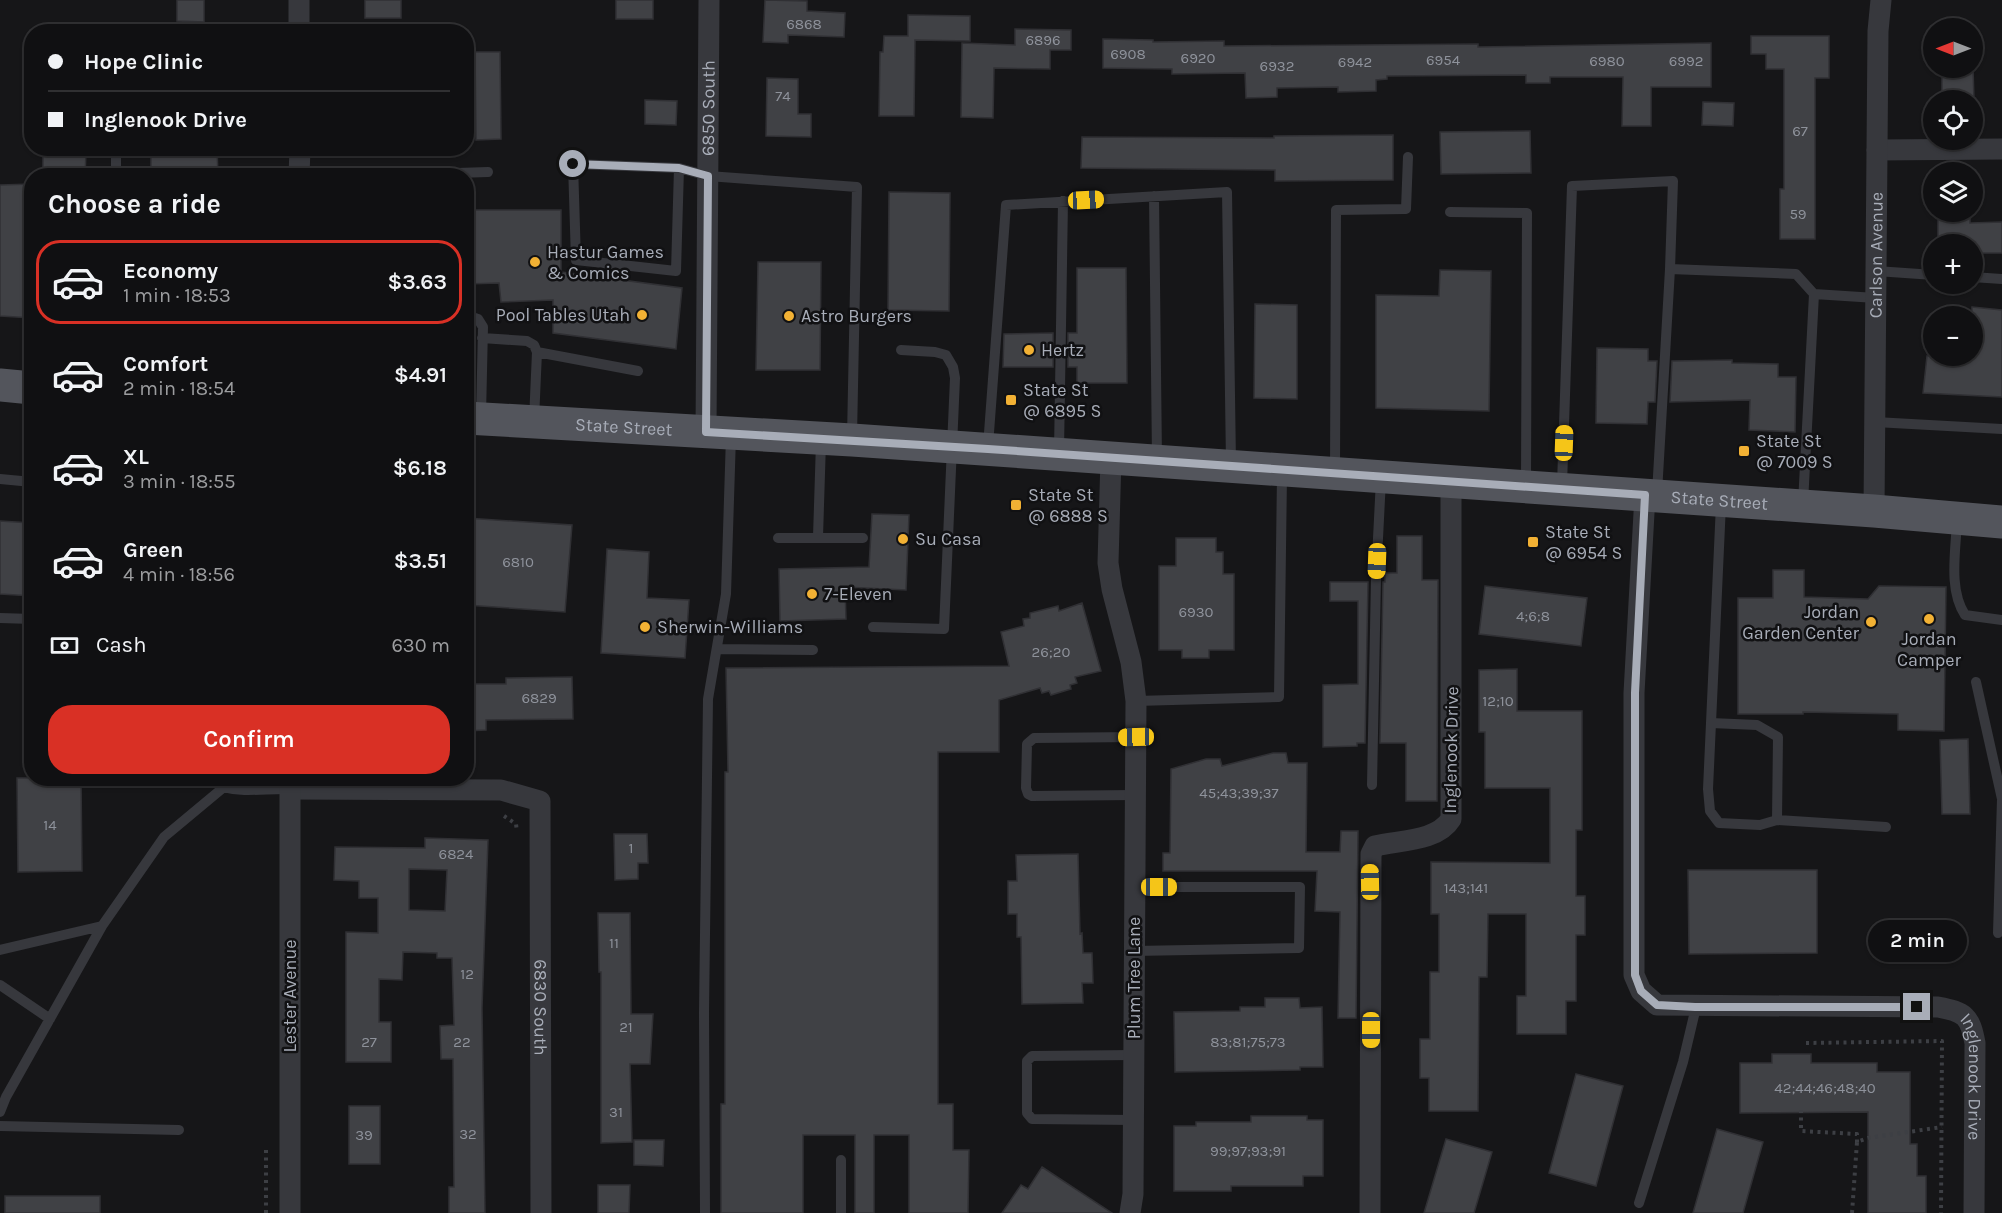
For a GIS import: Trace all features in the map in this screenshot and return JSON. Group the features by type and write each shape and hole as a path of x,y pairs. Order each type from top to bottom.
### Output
{"main road":[{"path":"0,385 24,387"},
{"name":"State Street","path":"474,418 988,449 2002,522"}],"street":[{"path":"299,0 299,24"},
{"name":"6850 South","path":"709,0 708,176 719,432"},
{"name":"Carlson Avenue","path":"1874,511 1878,31 1881,0"},
{"path":"1877,150 2002,149"},
{"name":"Plum Tree Lane","path":"1111,458 1108,563 1112,589 1131,662 1136,702 1134,1120 1133,1194 1130,1213"},
{"name":"Inglenook Drive","path":"1370,1213 1371,854 1374,846 1420,838 1447,826 1451,819 1451,481"},
{"name":"Inglenook Drive","path":"1651,495 1635,693 1635,975 1641,991 1657,1005 1938,1007 1955,1010 1967,1017 1976,1043 1974,1213"},
{"name":"Lester Avenue","path":"290,786 290,1213"},
{"name":"6830 South","path":"360,786 501,790 540,801 541,1213"}],"lane":[{"path":"1335,473 1336,210 1406,209 1408,157"},
{"path":"679,168 676,272 576,260 573,164 679,168 708,176 857,187 836,439 818,537"},
{"path":"474,172 488,172"},
{"path":"1562,489 1572,186 1673,181 1670,269 1651,495"},
{"path":"988,449 1006,205 1227,192 1231,466"},
{"path":"1155,196 1157,461"},
{"path":"1059,454 1063,201"},
{"path":"1450,212 1527,213 1526,486"},
{"path":"1670,269 1797,274 1814,294 1803,506"},
{"path":"1876,271 1923,274"},
{"path":"1983,278 2002,279"},
{"path":"1814,294 1876,298"},
{"path":"474,318 478,319 483,327 474,409"},
{"path":"482,338 527,341 534,345 537,352 534,422"},
{"path":"873,627 944,629 955,378 946,355 901,350"},
{"path":"537,352 638,370"},
{"path":"1875,422 2002,429"},
{"path":"705,1213 704,1013 708,699 726,594 719,432"},
{"path":"1136,702 1279,697 1282,470"},
{"path":"1372,785 1376,578 1381,476"},
{"path":"0,479 24,481"},
{"path":"1721,500 1708,789 1710,811 1719,824 1760,825 1777,820 1886,827"},
{"path":"1957,518 1955,587 1958,604 1965,615 2002,620"},
{"path":"778,538 862,538"},
{"path":"0,618 24,619"},
{"path":"717,649 813,650"},
{"path":"1976,682 2002,799 1998,933"},
{"path":"1711,723 1757,725 1778,736 1777,820"},
{"path":"1135,795 1032,796 1028,794 1026,788 1027,744 1034,738 1136,737"},
{"path":"0,1112 6,1097 102,926 164,837 222,786"},
{"path":"229,786 236,791 278,786"},
{"path":"1134,951 1299,948 1300,888 1135,887"},
{"path":"0,950 102,926"},
{"path":"0,986 50,1019"},
{"path":"1639,1203 1683,1062 1695,1007"},
{"path":"1134,1055 1032,1056 1027,1061 1027,1113 1032,1119 1134,1120"},
{"path":"0,1126 179,1130"},
{"path":"841,1161 841,1213"}],"path":[{"path":"500,814 509,817 516,824 517,834"},
{"path":"1806,1043 1942,1041 1941,1213"},
{"path":"1801,1110 1801,1131 1857,1134 1852,1213"},
{"path":"1857,1144 1868,1138 1942,1127"}],"building":[{"path":"177,0 204,0 204,22 177,21"},
{"path":"365,0 401,0 401,18 365,18"},
{"path":"616,0 653,0 653,19 616,19"},
{"path":"765,0 807,1 807,11 845,13 844,37 788,35 788,43 763,42"},
{"path":"908,15 970,16 970,41 915,40 914,116 879,116 880,52 883,52 884,36 908,36"},
{"path":"1015,29 1071,30 1071,50 1050,50 1050,69 994,68 993,118 961,117 962,43 1015,45"},
{"path":"1751,36 1829,36 1829,78 1815,78 1815,239 1780,239 1780,189 1784,189 1784,69 1766,69 1766,54 1751,54"},
{"path":"1103,39 1153,40 1153,42 1224,41 1224,46 1478,44 1478,47 1711,43 1711,87 1651,87 1651,126 1622,126 1623,77 1550,77 1550,83 1526,83 1526,75 1387,76 1387,79 1376,80 1376,91 1338,92 1338,87 1277,88 1277,97 1246,98 1245,73 1172,74 1172,69 1103,68"},
{"path":"475,52 500,52 501,139 476,140"},
{"path":"767,78 798,79 798,114 811,114 811,137 766,136"},
{"path":"1942,78 1973,78 1974,90 1942,90"},
{"path":"645,100 677,101 676,125 645,124"},
{"path":"1703,102 1734,103 1733,126 1702,125"},
{"path":"1530,131 1531,173 1441,174 1440,132"},
{"path":"1393,135 1393,180 1275,181 1275,170 1081,168 1082,137 1274,138 1274,136"},
{"path":"43,156 86,156 85,168 43,168"},
{"path":"151,156 217,156 218,168 151,168"},
{"path":"24,184 24,318 0,316 0,185"},
{"path":"889,192 950,193 949,311 888,310"},
{"path":"474,210 561,210 561,272 682,288 676,349 553,333 553,300 501,302 499,283 474,284"},
{"path":"1938,222 2002,222 2002,253 1983,253 1983,234 1938,234"},
{"name":"Astro Burgers","path":"758,262 821,262 820,370 756,370"},
{"path":"1077,268 1126,268 1127,383 1077,383 1077,367 1068,367 1068,333 1077,333"},
{"path":"1440,270 1491,271 1489,411 1376,408 1376,295 1439,296"},
{"path":"1255,304 1297,305 1297,399 1254,398"},
{"path":"1983,308 2002,310 2002,397 1923,393 1926,366 1983,366"},
{"name":"Hertz","path":"1053,333 1053,367 1003,367 1004,334"},
{"path":"1597,348 1648,349 1648,361 1657,361 1655,402 1648,402 1647,424 1596,423"},
{"path":"1732,360 1732,363 1778,364 1778,377 1796,377 1795,432 1749,430 1750,400 1670,402 1672,361"},
{"path":"872,514 909,515 906,590 845,587 846,619 780,621 779,569 869,567"},
{"path":"474,519 572,525 565,612 474,606"},
{"path":"0,521 24,522 24,596 0,594"},
{"path":"1397,536 1422,536 1422,580 1438,580 1437,801 1406,801 1406,743 1380,743 1383,582 1385,582 1385,573 1397,573"},
{"path":"1176,538 1216,538 1216,552 1223,552 1223,574 1234,574 1234,650 1209,650 1209,658 1182,658 1182,650 1159,650 1159,566 1176,566"},
{"name":"Sherwin-Williams","path":"607,549 649,552 647,598 689,600 685,658 601,653"},
{"path":"1773,570 1804,570 1804,597 1868,599 1879,586 1946,587 1944,731 1898,730 1898,714 1803,712 1803,714 1738,714 1738,598 1773,598"},
{"path":"1330,582 1368,582 1365,743 1357,743 1357,746 1323,747 1323,685 1358,684 1358,601 1330,601"},
{"path":"1485,586 1587,598 1581,646 1479,634"},
{"path":"1082,603 1101,671 1075,677 1077,683 1070,685 1071,689 1051,695 1049,691 1042,693 1040,688 999,700 999,752 938,752 938,1104 953,1104 953,1150 969,1150 968,1213 909,1213 909,1135 874,1135 874,1213 855,1213 855,1135 803,1135 803,1213 721,1213 721,1104 725,1104 725,772 728,772 726,668 1009,666 1001,632 1024,626 1023,619 1030,618 1030,613 1058,606 1059,611"},
{"path":"1517,669 1517,711 1582,711 1582,830 1576,830 1576,896 1585,896 1585,935 1576,935 1576,1001 1566,1001 1566,1034 1517,1034 1517,996 1526,996 1526,914 1488,914 1487,977 1479,977 1478,1111 1429,1111 1429,1078 1420,1078 1420,1039 1430,1039 1430,972 1439,972 1439,914 1431,914 1431,862 1550,863 1550,788 1485,788 1485,732 1479,732 1479,670"},
{"path":"572,677 573,719 486,720 486,730 474,731 474,684 506,684 506,678"},
{"path":"1968,739 1970,814 1942,814 1940,740"},
{"path":"1273,753 1286,753 1288,763 1307,763 1306,852 1340,852 1341,831 1358,831 1356,1018 1338,1018 1340,912 1315,911 1317,871 1163,871 1163,853 1170,853 1171,769 1206,759 1220,759 1222,766"},
{"path":"17,778 24,778 24,786 81,786 82,871 18,872"},
{"path":"614,834 647,834 648,863 638,863 638,879 615,880"},
{"path":"425,838 488,840 482,1008 485,1213 449,1213 449,1187 454,1187 453,1059 441,1059 440,1026 454,1025 452,958 437,958 437,953 403,952 402,980 379,979 379,1022 391,1022 391,1062 346,1062 346,932 378,933 378,898 359,898 359,881 334,880 335,847 425,848","holes":["409,869 447,870 445,911 409,910"]},
{"path":"1078,854 1080,934 1082,933 1083,953 1092,953 1093,983 1082,983 1083,1003 1022,1004 1021,937 1017,937 1017,914 1008,914 1008,881 1017,881 1016,855"},
{"path":"1688,870 1817,870 1817,953 1689,954"},
{"path":"598,913 630,913 631,1014 653,1014 650,1064 630,1064 632,1142 601,1143 601,972 599,972"},
{"path":"1265,998 1299,998 1300,1008 1322,1007 1323,1067 1300,1067 1300,1070 1175,1072 1174,1012 1240,1011 1240,1007 1265,1007"},
{"path":"1772,1054 1811,1054 1811,1063 1877,1063 1877,1072 1910,1072 1910,1144 1917,1144 1917,1176 1926,1176 1926,1213 1868,1213 1868,1112 1740,1113 1740,1063 1772,1063"},
{"path":"1576,1074 1623,1086 1596,1186 1549,1173"},
{"path":"349,1106 380,1106 380,1164 349,1164"},
{"path":"1251,1116 1307,1116 1307,1120 1323,1120 1323,1176 1303,1176 1303,1186 1231,1186 1231,1191 1174,1191 1174,1126 1196,1126 1196,1122 1251,1122"},
{"path":"1717,1129 1763,1142 1743,1213 1693,1213"},
{"path":"1446,1139 1492,1152 1474,1213 1424,1213"},
{"path":"634,1140 664,1140 663,1166 634,1165"},
{"path":"1042,1167 1112,1213 1002,1213 1021,1185 1028,1189"},
{"path":"598,1185 630,1185 629,1213 598,1213"},
{"path":"5,1196 100,1196 100,1213 5,1213"}],"place":[{"name":"Hastur Games & Comics","path":"535,262"},
{"name":"Pool Tables Utah","path":"642,315"},
{"name":"Astro Burgers","path":"789,316"},
{"name":"Hertz","path":"1029,350"},
{"name":"State St @ 6895 S","path":"1011,400"},
{"name":"State St @ 7009 S","path":"1744,451"},
{"name":"State St @ 6888 S","path":"1016,505"},
{"name":"Su Casa","path":"903,539"},
{"name":"State St @ 6954 S","path":"1533,542"},
{"name":"7-Eleven","path":"812,594"},
{"name":"Jordan Camper","path":"1929,619"},
{"name":"Jordan Garden Center","path":"1871,622"},
{"name":"Sherwin-Williams","path":"645,627"}],"route":[{"path":"573,164 679,168 708,176 706,432 988,449 1645,495 1635,693 1635,975 1641,991 1657,1005 1917,1007"}]}
